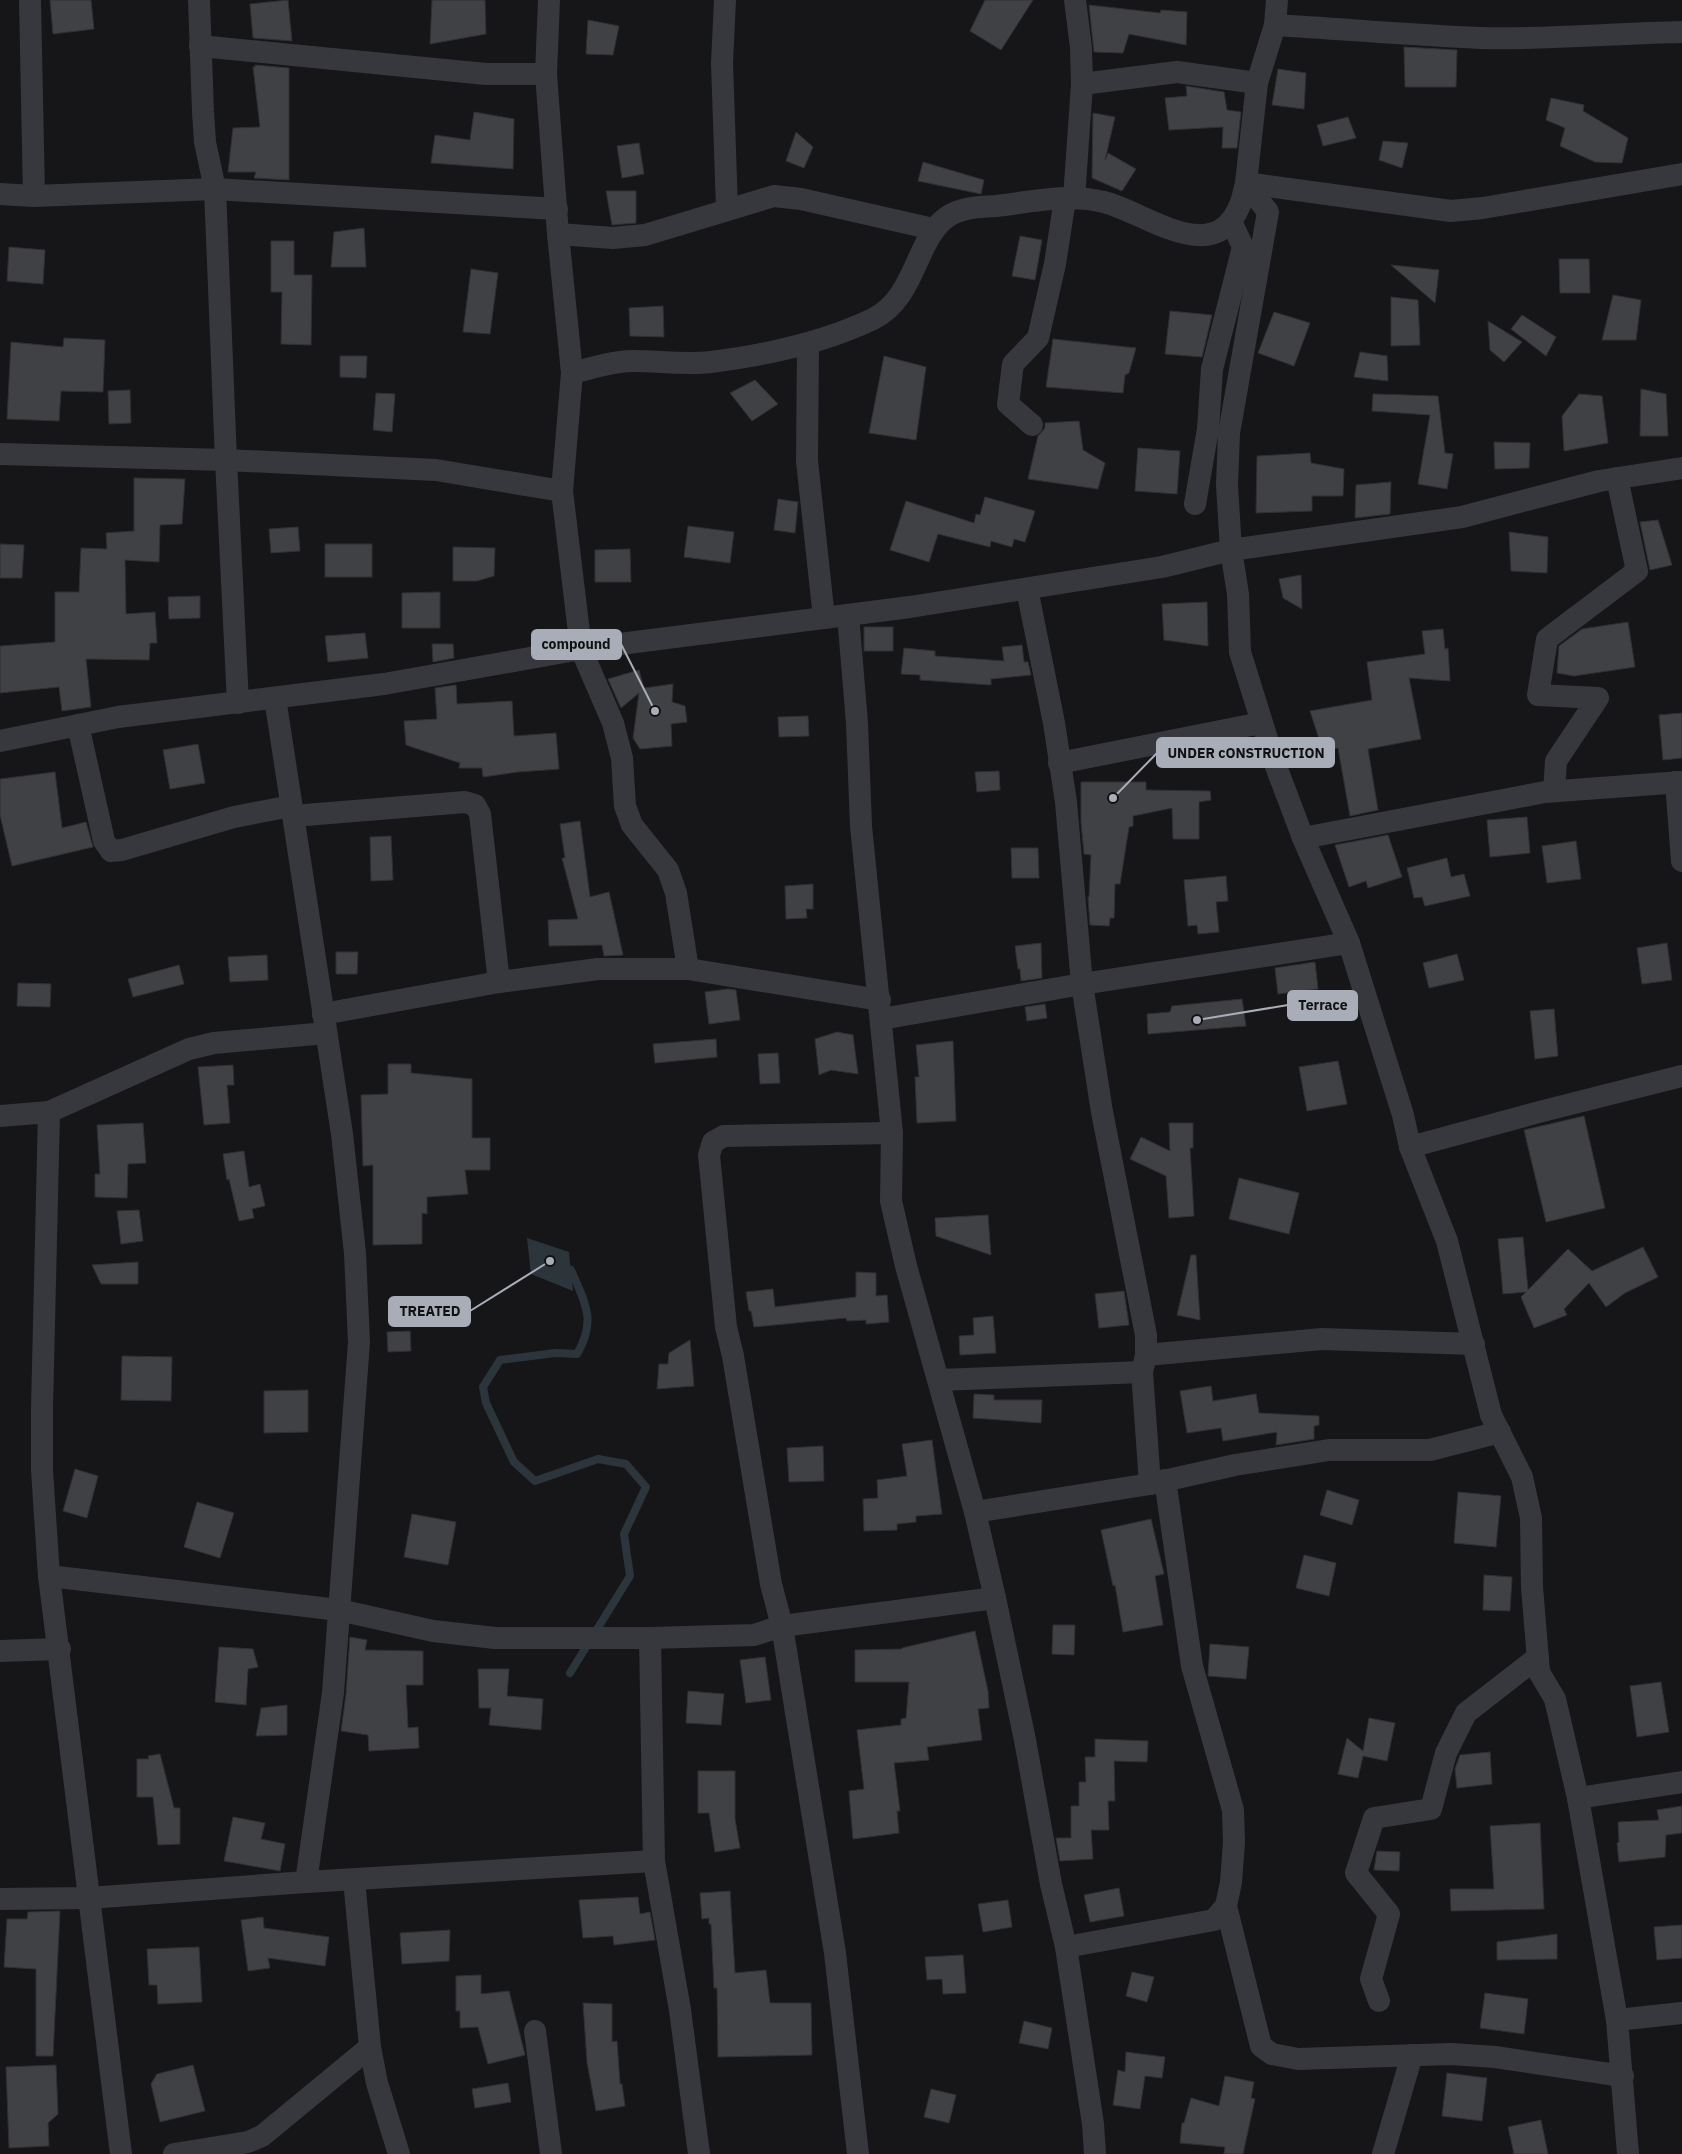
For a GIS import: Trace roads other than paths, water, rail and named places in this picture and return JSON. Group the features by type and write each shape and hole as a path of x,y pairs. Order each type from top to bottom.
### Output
{"street":[{"path":"30,0 34,196"},
{"path":"199,0 205,142 216,190 226,460 238,703"},
{"path":"549,0 546,74 558,234 572,373 562,491 581,649 613,723 622,758 625,806 632,825 668,870 676,892 688,969"},
{"path":"725,0 722,63 727,209"},
{"path":"1032,425 1008,404 1013,364 1038,338 1069,198 1082,84 1081,48 1075,0"},
{"path":"572,373 631,361 711,362 808,344 874,318 894,301 912,275 934,229 948,216 970,208 1069,198 1105,202 1180,232 1202,237 1217,233 1231,221 1240,205 1246,183 1257,83 1275,25 1277,0"},
{"path":"1275,25 1480,38 1535,38 1609,33 1682,32"},
{"path":"200,46 448,71 486,74 546,74"},
{"path":"1082,84 1147,74 1177,72 1257,83"},
{"path":"1246,183 1451,211 1483,208 1682,174"},
{"path":"1246,183 1268,212 1229,433 1227,485 1231,550 1238,594 1240,652 1261,723 1303,838 1349,943 1403,1115 1410,1147 1447,1241 1491,1415 1522,1477 1531,1518 1532,1587 1539,1672 1555,1699 1578,1798 1617,2020 1628,2154"},
{"path":"0,194 34,196 216,190 557,209"},
{"path":"558,234 613,238 645,235 774,196 801,199 934,229"},
{"path":"1195,504 1208,429 1212,369 1243,248 1231,221"},
{"path":"808,344 807,461 824,618"},
{"path":"0,454 226,460 436,470 562,491"},
{"path":"0,741 118,717 384,684 581,649 848,615 1027,589 1162,567 1231,550 1462,517 1599,481 1682,468"},
{"path":"1554,791 1556,761 1598,698 1538,695 1547,639 1637,571 1617,478"},
{"path":"1027,589 1054,723 1066,802 1082,984 1102,1112 1146,1335 1144,1363 1158,1482 1192,1666 1233,1810 1234,1842 1231,1882 1226,1906 1260,2046 1272,2054 1298,2059 1451,2054 1495,2057 1622,2076"},
{"path":"848,615 857,723 862,826 892,1133 891,1201 897,1235 975,1512 1025,1740 1051,1884 1066,1947 1096,2154"},
{"path":"275,698 342,1134 355,1253 359,1342 334,1693 306,1882"},
{"path":"1059,763 1261,723"},
{"path":"78,725 104,842 112,851 122,850 234,817 292,811 465,802 475,805 480,814 499,982"},
{"path":"1303,838 1502,798 1554,791 1679,782 1682,861"},
{"path":"0,1116 49,1112 189,1049 324,1023 499,982 598,969 688,969 881,1010 1082,984 1349,943"},
{"path":"1410,1147 1538,1112 1682,1076"},
{"path":"49,1112 42,1408 42,1470 49,1576 60,1649 121,2154"},
{"path":"858,2154 835,1953 782,1626 771,1584 726,1326 709,1155 713,1142 724,1136 892,1133"},
{"path":"939,1380 1144,1363 1322,1339 1474,1344"},
{"path":"975,1512 1158,1482 1235,1465 1329,1450 1430,1450 1500,1432"},
{"path":"49,1576 339,1610 433,1631 495,1638 650,1638 754,1634 782,1626 994,1598"},
{"path":"650,1638 654,1861 680,2010 699,2154"},
{"path":"0,1651 60,1649"},
{"path":"1379,2001 1371,1979 1389,1914 1356,1873 1374,1818 1431,1808 1446,1753 1466,1714 1538,1657"},
{"path":"1578,1798 1682,1782"},
{"path":"0,1899 89,1898 306,1882 654,1861"},
{"path":"354,1880 370,2047 377,2083 398,2154"},
{"path":"1066,1947 1214,1920 1226,1906"},
{"path":"1617,2020 1682,2012"},
{"path":"535,2031 552,2154"},
{"path":"174,2154 248,2142 262,2136 370,2047"},
{"path":"1383,2154 1412,2055"}],"waterway":[{"path":"570,1673 630,1576 624,1534 646,1487 626,1464 598,1459 535,1481 514,1462 486,1403 483,1387 500,1360 555,1353 577,1354 583,1342 588,1321 581,1292 571,1270"}],"place":[{"name":"compound","path":"655,711"},
{"name":"UNDER cONSTRUCTION","path":"1113,798"},
{"name":"Terrace","path":"1197,1020"},
{"name":"TREATED","path":"550,1261"}]}
